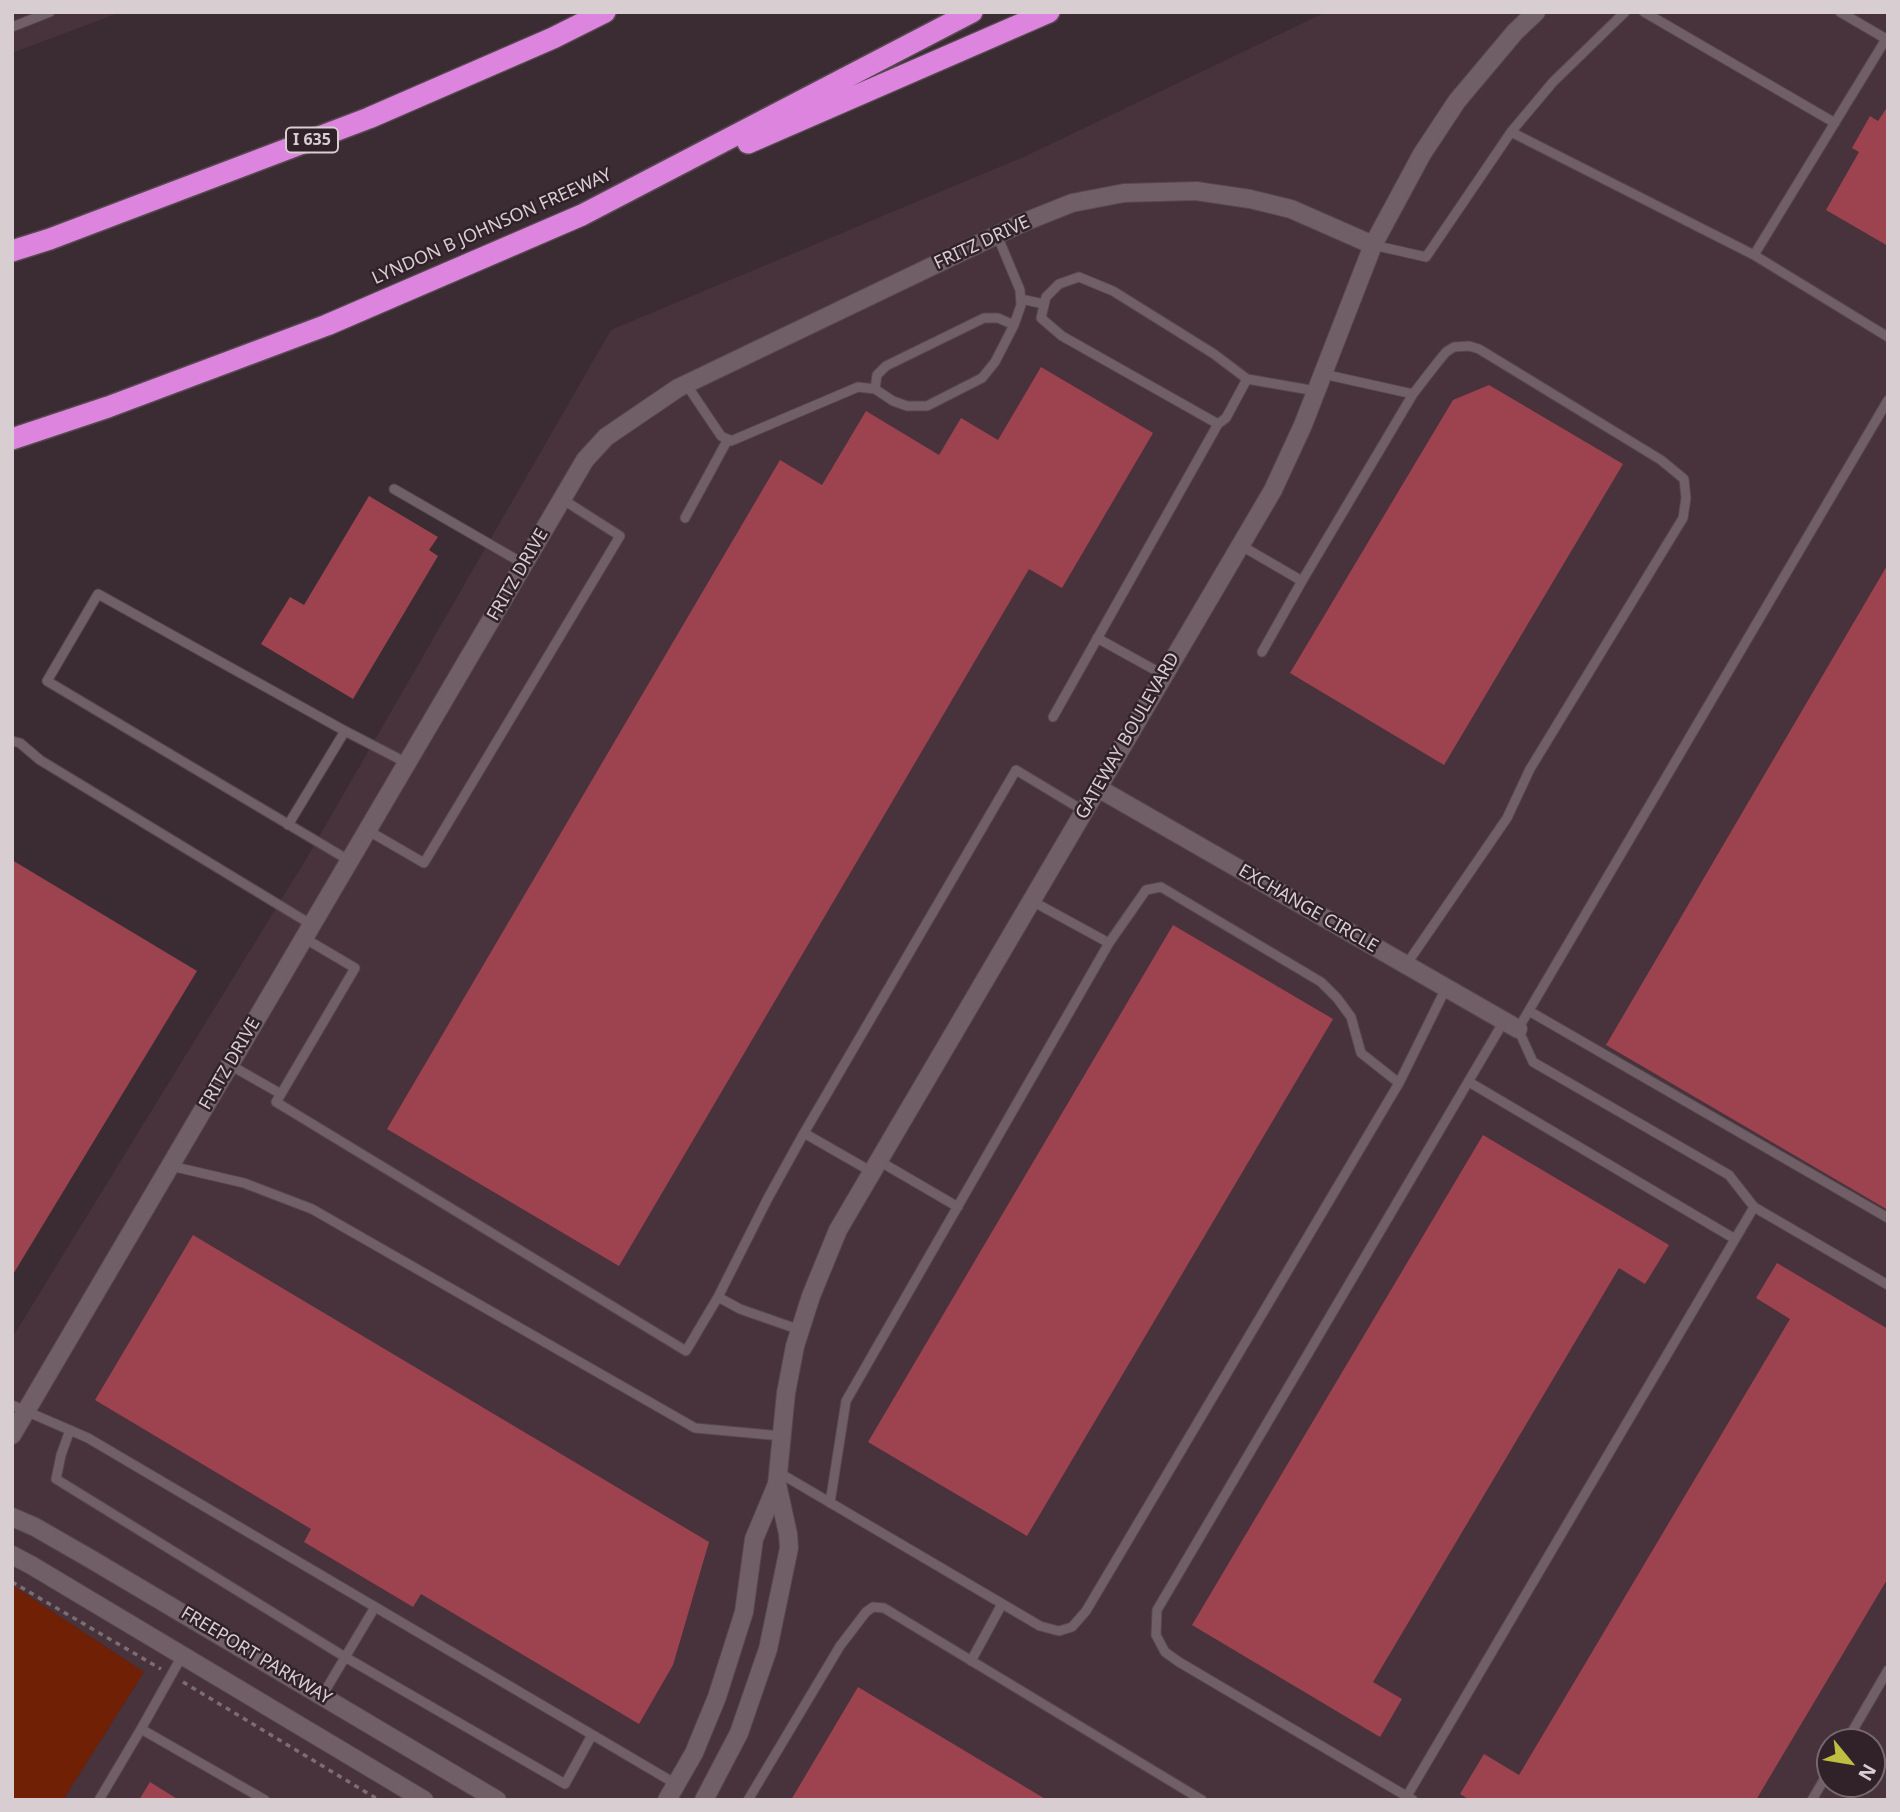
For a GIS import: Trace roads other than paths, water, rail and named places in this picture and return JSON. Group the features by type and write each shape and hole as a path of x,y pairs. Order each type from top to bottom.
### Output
{"highway":[{"path":"553,38 597,12"},
{"name":"I 635","path":"12,251 369,118 553,38 605,12"},
{"name":"LYNDON B JOHNSON FREEWAY","path":"12,439 108,407 327,325 582,215 972,12"},
{"path":"582,215 1049,12"}],"street":[{"name":"GATEWAY BOULEVARD","path":"672,1792 694,1753 744,1612 754,1539 777,1478 786,1393 795,1346 823,1263 838,1230 1273,490 1319,383 1373,245 1422,154 1457,101 1514,32 1536,12"},
{"name":"FRITZ DRIVE","path":"12,1435 19,1408 171,1166 585,460 606,437 686,384 997,235 1072,203 1124,193 1196,191 1250,199 1291,209 1373,245"},
{"name":"EXCHANGE CIRCLE","path":"1098,788 1511,1025"},
{"name":"GATEWAY BOULEVARD","path":"704,1800 739,1733 768,1649 789,1548 777,1478"},
{"name":"FREEPORT PARKWAY","path":"12,1517 36,1527 497,1800"},
{"path":"12,1556 32,1565 424,1800"}],"lane":[{"path":"12,27 50,12"},
{"path":"1373,245 1426,257 1511,132 1553,82 1625,12"},
{"path":"1644,12 1835,123"},
{"path":"1754,255 1887,40 1840,12"},
{"path":"1511,132 1754,255 1888,337"},
{"path":"686,384 721,436 731,441 858,387 875,388 893,401 907,406 927,406 982,378 995,362 1014,325 1021,305 1020,290 997,235"},
{"path":"1217,424 1062,336 1041,318 1046,297 1059,284 1079,277 1113,290 1214,354 1247,379 1319,383 1413,394"},
{"path":"1021,299 1044,304"},
{"path":"875,388 877,375 886,366 984,318 998,318 1014,325"},
{"path":"1262,652 1413,394 1446,352 1454,347 1469,346 1479,349 1661,460 1684,479 1686,498 1683,518 1530,769 1507,818 1406,965"},
{"path":"1053,717 1217,424 1226,418 1247,379"},
{"path":"1754,1207 1410,1798 1165,1652 1156,1635 1157,1610 1469,1082 1511,1025 1529,1011 1888,400"},
{"path":"685,518 728,439"},
{"path":"394,489 524,564"},
{"path":"367,830 424,863 620,536 562,499"},
{"path":"1240,545 1302,580"},
{"path":"350,861 47,681 99,594 407,763"},
{"path":"1097,638 1164,675"},
{"path":"288,825 345,731"},
{"path":"12,741 20,743 40,760 308,932 355,968 276,1102 686,1350 718,1297 804,1133 1016,770 1084,811"},
{"path":"830,1503 846,1401 1109,943 1146,890 1161,887 1321,982 1351,1017 1361,1053 1399,1083"},
{"path":"1032,901 1109,943"},
{"path":"777,1478 830,1503 1040,1626 1059,1631 1072,1627 1086,1611 1399,1083 1446,988"},
{"path":"1529,1011 1888,1218"},
{"path":"1511,1025 1533,1062 1729,1175 1754,1207 1888,1284"},
{"path":"230,1065 281,1094"},
{"path":"1469,1082 1735,1239"},
{"path":"804,1133 958,1207"},
{"path":"171,1166 244,1183 312,1209 695,1428 782,1436"},
{"path":"718,1297 740,1309 800,1329"},
{"path":"19,1408 88,1438 592,1735 672,1792"},
{"path":"70,1430 56,1479 345,1657 565,1784 592,1735"},
{"path":"971,1661 1002,1604"},
{"path":"321,1696 375,1607"},
{"path":"748,1800 840,1646 866,1612 873,1607 884,1608 1202,1800"},
{"path":"99,1800 182,1656"},
{"path":"1854,1728 1888,1670"},
{"path":"141,1729 265,1800"}]}
